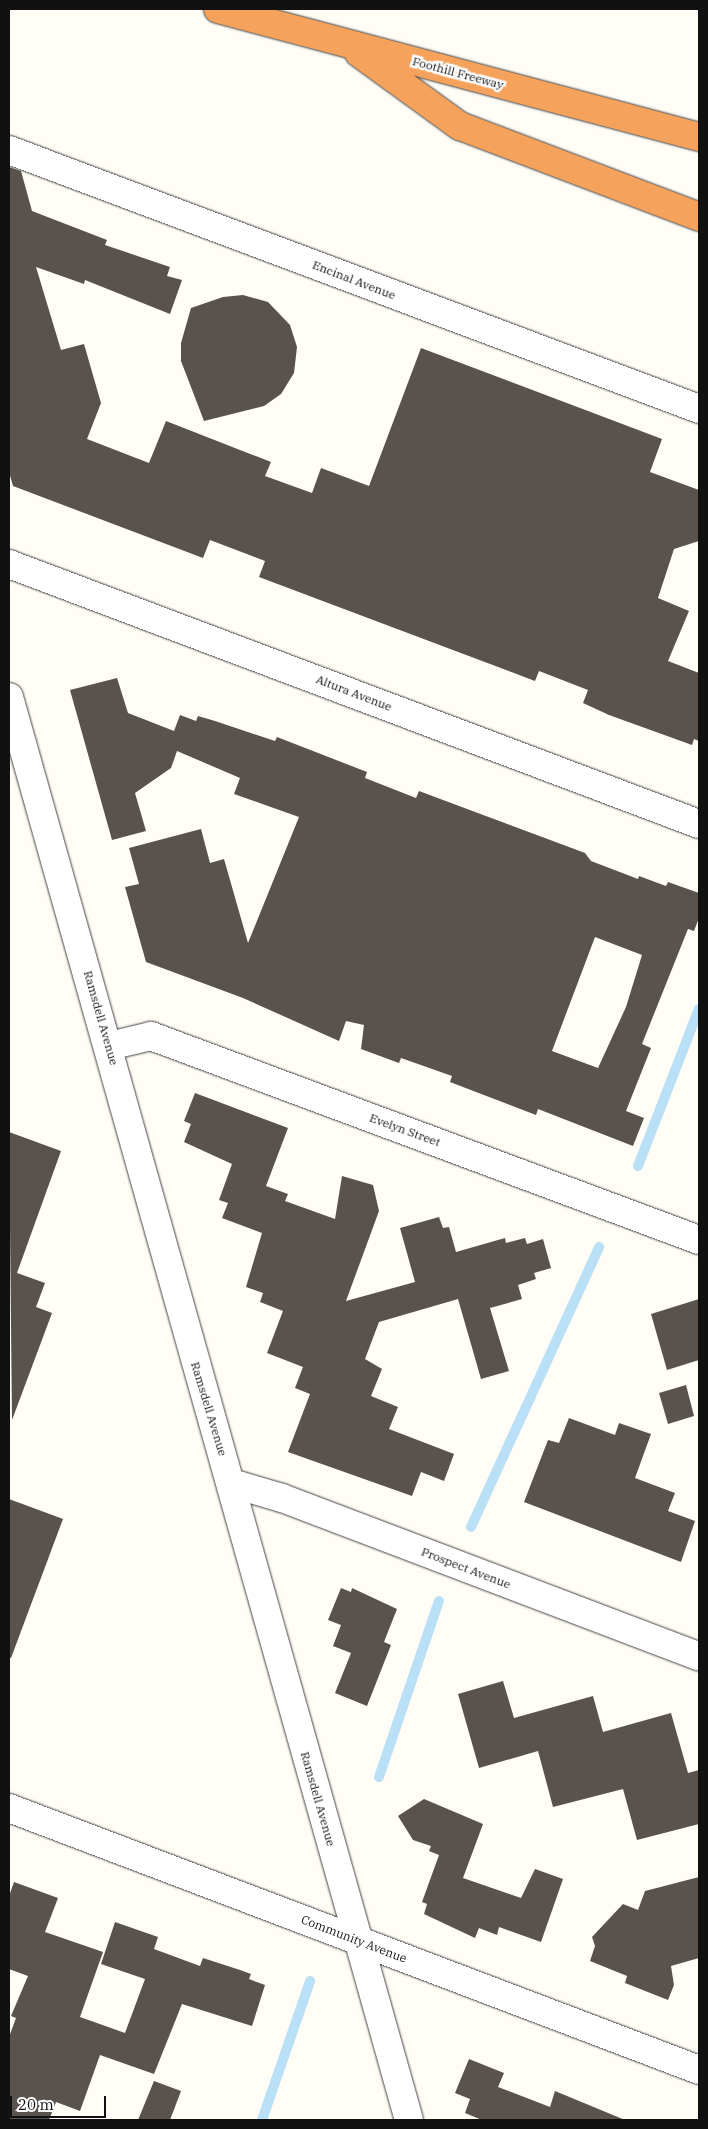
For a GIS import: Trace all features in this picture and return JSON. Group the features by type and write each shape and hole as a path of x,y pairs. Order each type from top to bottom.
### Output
{"highway":[{"name":"Foothill Freeway","path":"218,9 699,137"},
{"path":"346,43 460,126 699,217"}],"street":[{"name":"Encinal Avenue","path":"9,150 699,409"},
{"name":"Altura Avenue","path":"9,564 699,824"},
{"name":"Ramsdell Avenue","path":"9,697 109,1046 231,1483 276,1653 410,2120"},
{"name":"Evelyn Street","path":"109,1046 151,1036 699,1240"},
{"name":"Prospect Avenue","path":"231,1483 282,1498 699,1656"},
{"name":"Community Avenue","path":"9,1808 699,2070"}],"building":[{"path":"9,167 21,171 32,211 107,240 105,245 170,267 167,276 182,280 170,314 85,280 84,284 36,267 61,350 84,344 101,403 87,439 149,463 166,421 271,462 265,476 312,493 321,468 369,486 421,348 662,439 650,472 699,490 699,541 674,549 658,598 689,611 668,661 699,673 699,741 694,739 692,745 609,715 583,703 588,690 539,671 535,681 259,577 265,561 210,540 203,558 13,486 9,472"},
{"path":"243,295 268,302 290,325 297,347 294,373 281,394 264,406 204,421 181,361 181,343 191,308 223,297"},
{"path":"117,678 128,713 174,731 180,715 196,721 198,716 275,741 277,737 367,772 365,778 416,798 419,791 585,853 591,861 638,879 639,876 666,886 668,882 699,893 699,918 694,931 688,929 642,1044 651,1048 626,1111 644,1118 633,1146 538,1109 536,1115 450,1082 452,1076 401,1058 399,1063 361,1049 364,1025 346,1021 339,1041 243,998 146,962 125,887 139,884 129,848 201,829 210,863 224,859 248,943 299,817 234,794 240,778 177,751 171,768 135,793 146,831 112,840 70,690","holes":["595,937 642,955 626,1007 598,1068 552,1051"]},
{"path":"195,1093 288,1128 266,1186 288,1194 285,1201 335,1219 342,1176 373,1185 379,1211 346,1301 415,1282 400,1228 439,1217 443,1228 449,1227 456,1252 505,1238 506,1243 525,1238 527,1244 543,1239 551,1268 534,1273 536,1279 518,1285 522,1299 490,1308 509,1371 481,1379 458,1299 379,1322 365,1359 382,1369 371,1396 398,1407 389,1429 454,1454 444,1481 421,1472 412,1496 288,1452 310,1394 295,1388 303,1367 267,1353 283,1311 260,1302 263,1293 246,1287 262,1233 222,1218 228,1203 219,1200 232,1164 184,1142 191,1124 184,1121"},
{"path":"9,1132 61,1151 17,1273 45,1283 36,1307 52,1313 12,1420"},
{"path":"699,1299 699,1360 667,1370 651,1314"},
{"path":"686,1385 694,1416 668,1424 659,1393"},
{"path":"569,1418 615,1435 619,1423 651,1434 635,1478 675,1493 668,1511 695,1521 681,1562 524,1502 548,1440 559,1443"},
{"path":"9,1499 63,1519 11,1658 9,1658"},
{"path":"341,1588 351,1592 352,1588 397,1609 384,1642 391,1645 367,1706 335,1693 351,1653 333,1646 341,1625 328,1620"},
{"path":"503,1681 514,1718 593,1696 603,1732 671,1713 688,1773 699,1770 699,1824 637,1840 623,1789 553,1807 538,1751 479,1768 458,1694"},
{"path":"424,1799 483,1824 463,1878 521,1898 535,1869 563,1879 541,1942 499,1927 497,1935 479,1928 475,1938 424,1914 427,1904 422,1902 439,1855 429,1851 431,1846 413,1840 398,1816"},
{"path":"699,1877 699,1958 671,1966 674,1985 668,2000 625,1983 627,1976 590,1961 595,1946 592,1937 623,1904 638,1910 645,1891"},
{"path":"14,1882 58,1898 45,1932 103,1952 80,2017 125,2033 145,1979 101,1964 115,1922 158,1937 154,1949 200,1966 203,1958 251,1974 249,1979 265,1985 252,2026 182,2004 154,2074 100,2055 80,2111 56,2102 49,2120 9,2120 9,2037 16,2018 11,2016 28,1976 9,1969 9,1896"},
{"path":"469,2059 504,2073 498,2087 550,2107 555,2091 625,2120 482,2120 465,2113 470,2099 455,2093"},
{"path":"154,2081 181,2091 170,2120 138,2120"}],"waterway":[{"path":"638,1166 699,1009"},
{"path":"471,1527 599,1247"},
{"path":"379,1777 439,1601"},
{"path":"262,2120 310,1981"}]}
